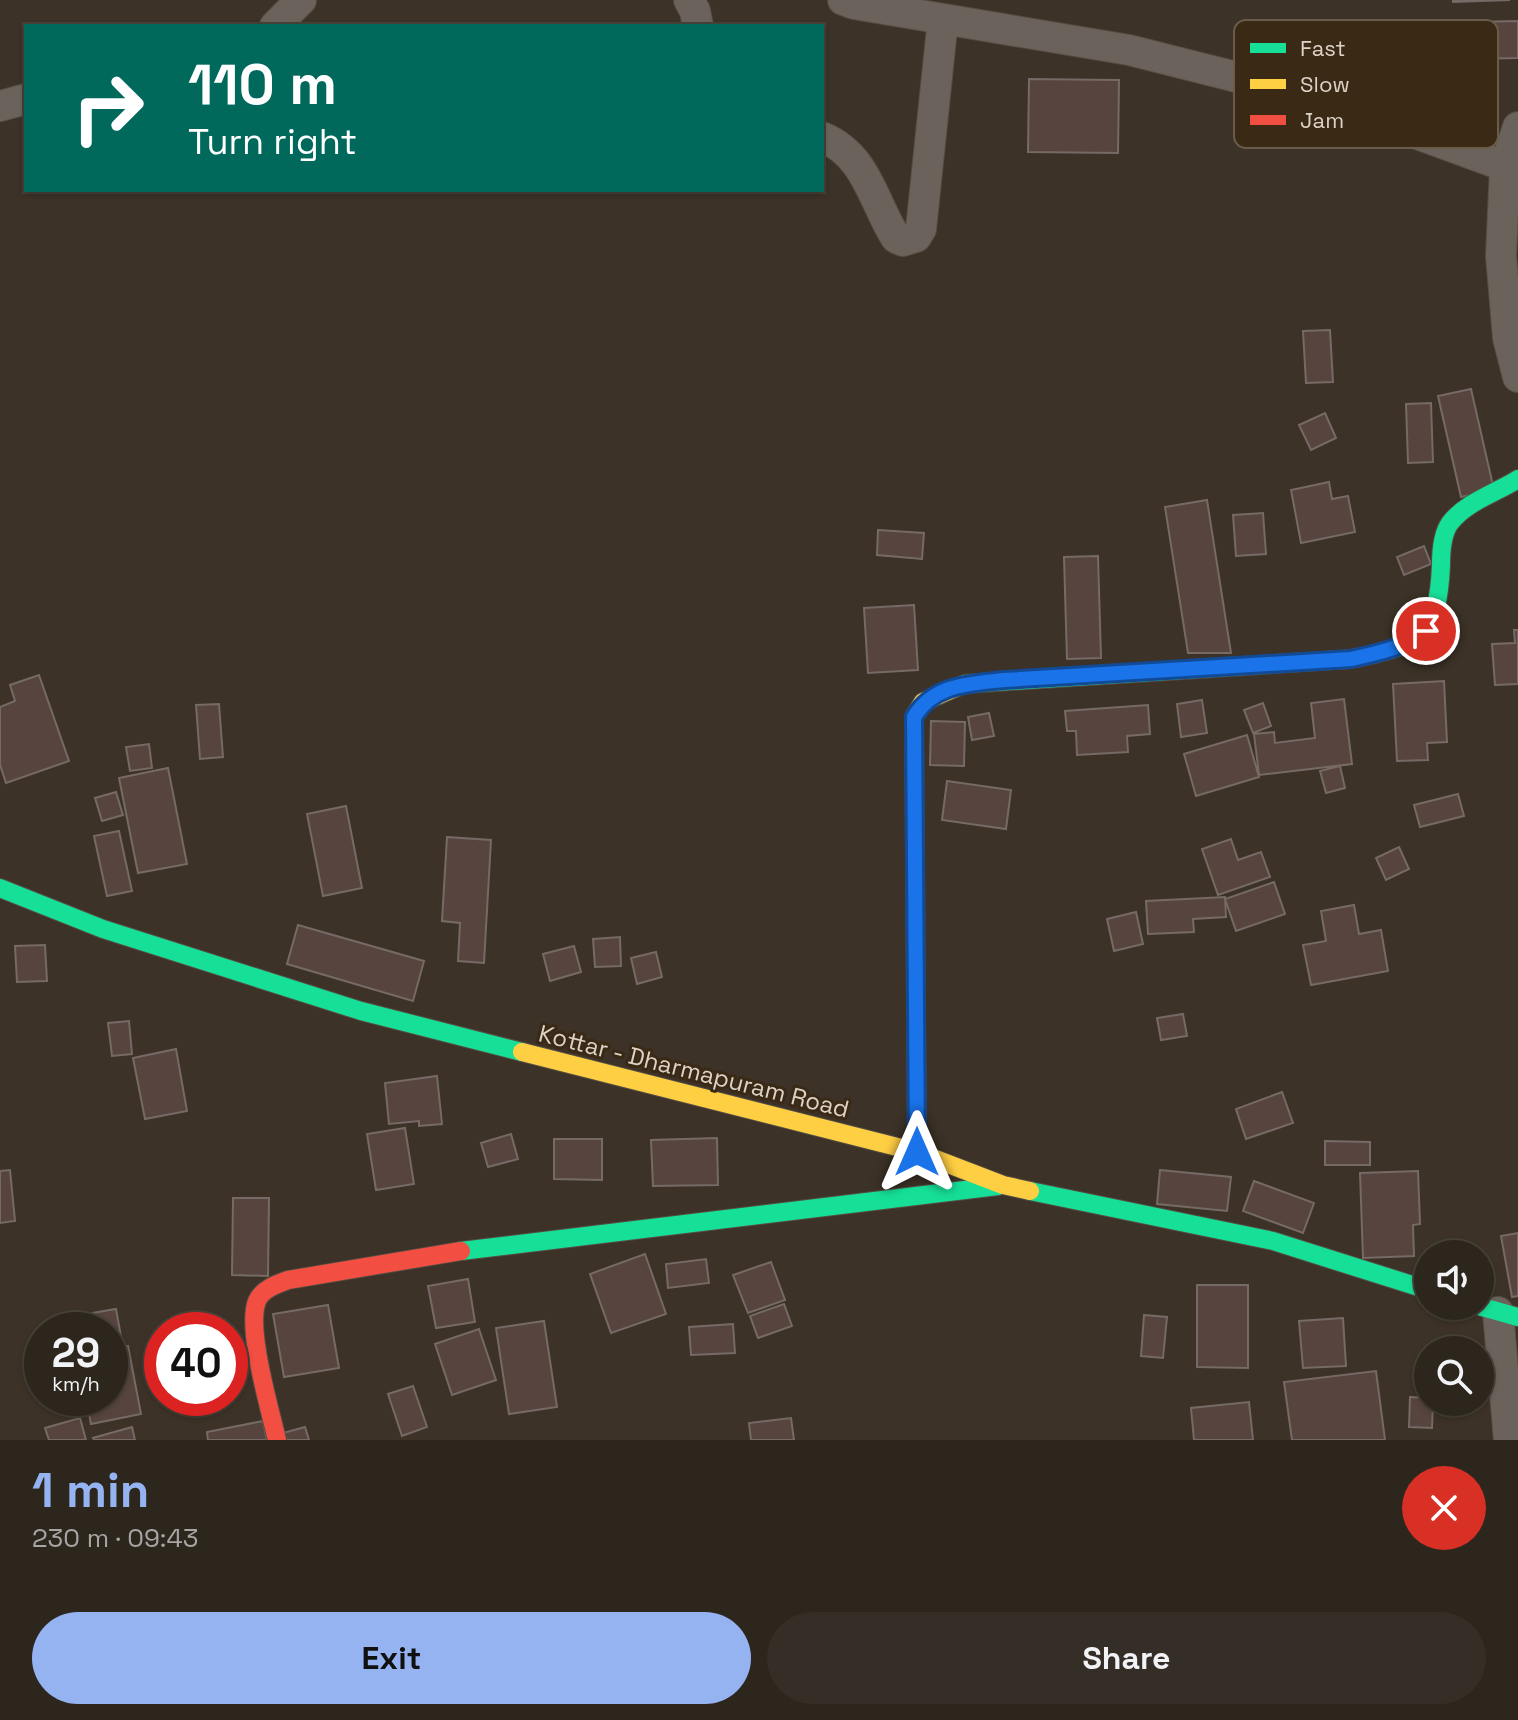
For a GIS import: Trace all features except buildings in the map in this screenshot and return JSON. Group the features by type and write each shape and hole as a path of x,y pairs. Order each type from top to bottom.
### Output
{"street":[{"path":"277,24 301,0"},
{"path":"689,0 698,24"},
{"path":"843,0 1129,50 1234,76"},
{"path":"824,138 855,159 872,185 896,238 903,241 916,237 921,229 943,19"},
{"path":"0,106 24,100"},
{"path":"1518,127 1501,256 1508,338 1518,377"},
{"path":"1454,148 1511,169"},
{"path":"917,1152 914,717 923,702 965,684 1351,659 1410,643 1426,631 1438,608 1442,547 1448,525 1461,512 1518,479"},
{"name":"Kottar - Dharmapuram Road","path":"0,888 103,929 361,1011 917,1152 1003,1185 1273,1241 1414,1286"},
{"path":"277,1440 255,1327 257,1301 268,1288 288,1280 439,1254 1003,1185"},
{"path":"1498,1311 1509,1440"}],"traffic: fast":[{"path":"955,688 965,684 1351,659 1393,649 1409,642 1429,623 1439,589 1442,543 1450,523 1473,504 1518,479"},
{"path":"0,888 103,929 361,1011 522,1052"},
{"path":"461,1251 998,1186"},
{"path":"1030,1191 1273,1241 1414,1286"},
{"path":"1494,1310 1518,1317"}],"traffic: slow":[{"path":"917,1152 914,717 923,702 955,688"},
{"path":"522,1052 917,1152 1003,1185 1030,1191"}],"traffic: jam":[{"path":"277,1440 254,1330 254,1314 262,1293 288,1280 461,1251"}],"route":[{"path":"917,1152 914,717 923,702 965,684 1004,680 1351,659 1410,643 1426,631"}]}
